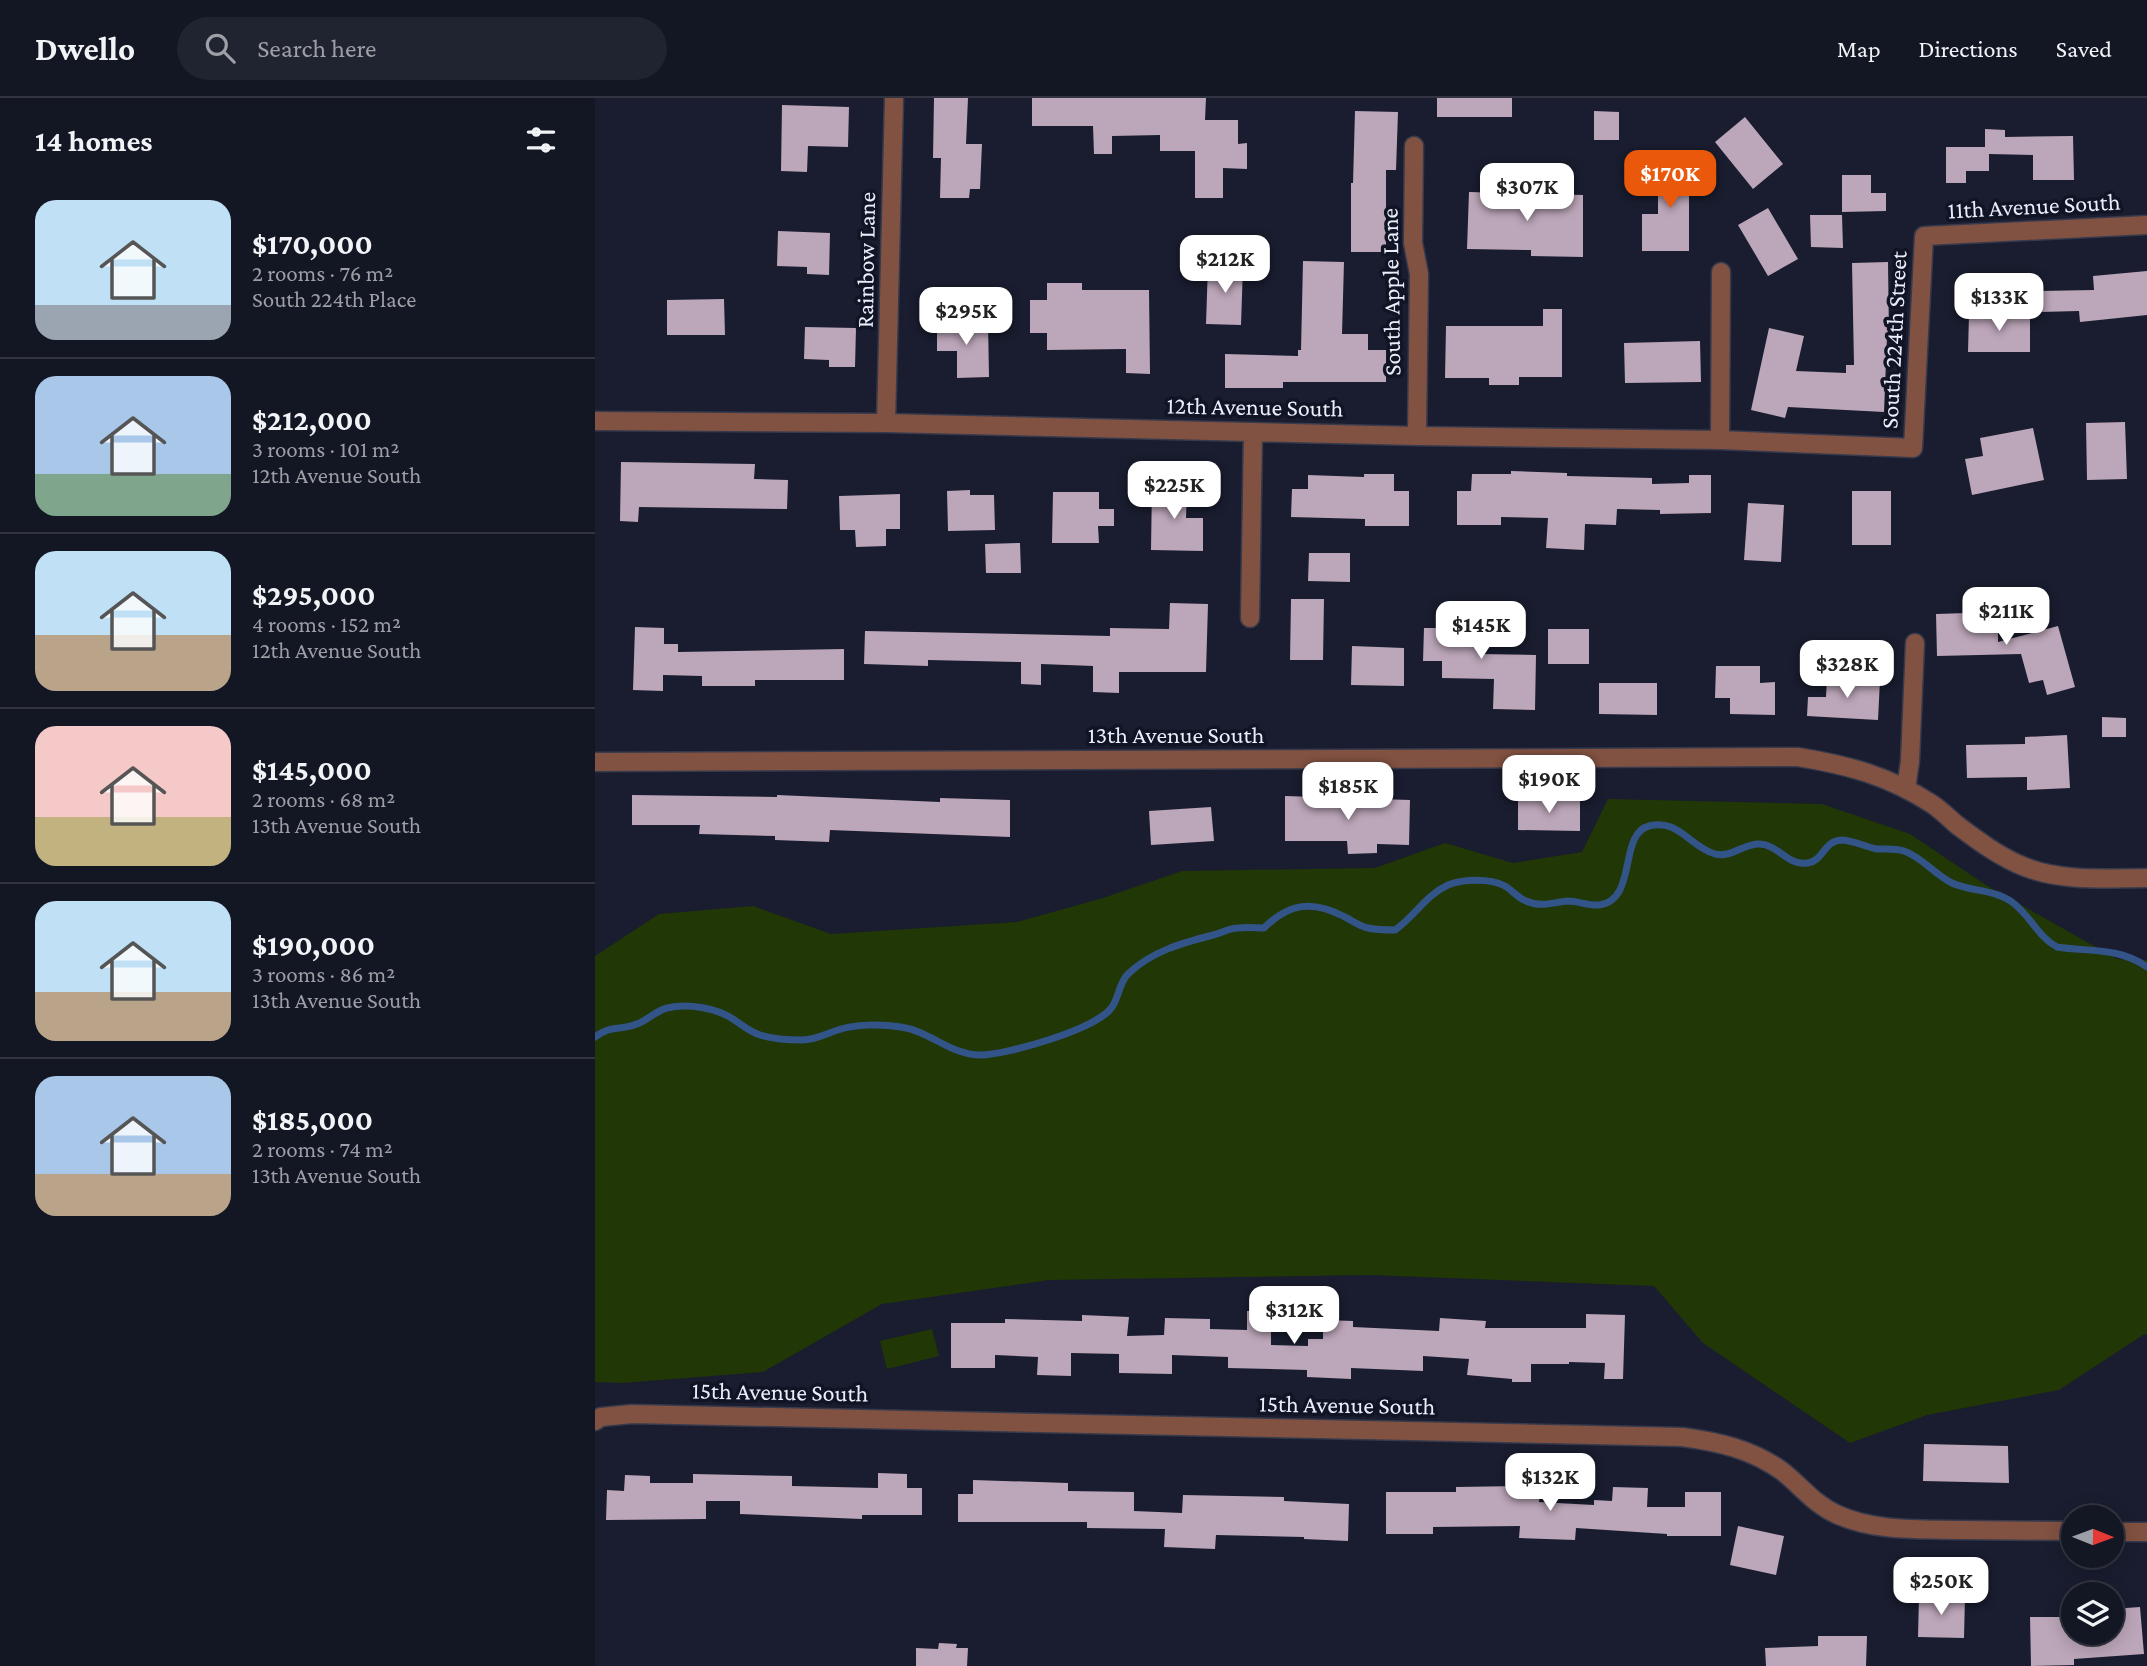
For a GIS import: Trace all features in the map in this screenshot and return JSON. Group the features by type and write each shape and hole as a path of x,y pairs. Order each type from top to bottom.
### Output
{"street":[{"name":"Rainbow Lane","path":"886,422 894,98"},
{"name":"South Apple Lane","path":"1413,146 1413,243 1419,274 1417,436"},
{"name":"11th Avenue South","path":"1924,236 2147,225"},
{"name":"South 224th Street","path":"1913,447 1924,236"},
{"path":"1720,440 1721,272"},
{"name":"12th Avenue South","path":"595,421 886,422 1417,436 1720,440 1913,447"},
{"path":"1250,618 1253,432"},
{"path":"1906,789 1915,643"},
{"name":"13th Avenue South","path":"595,762 1798,757 1841,764 1906,789 1934,805 1956,824 1999,853 2025,867 2085,878 2147,878"},
{"name":"15th Avenue South","path":"595,1420 632,1414 1682,1437 1752,1452 1783,1472 1833,1513 1861,1523 1904,1529 2061,1531"},
{"path":"2125,1532 2147,1532"}],"green space":[{"path":"1608,799 1822,804 1910,834 1986,885 2117,959 2147,960 2147,1334 2059,1390 1927,1415 1850,1443 1703,1343 1654,1286 1369,1275 1049,1280 882,1304 763,1372 622,1383 595,1382 595,956 659,914 753,906 831,934 1017,922 1103,898 1182,871 1375,868 1445,843 1513,863 1582,852"},
{"path":"932,1329 939,1356 887,1369 880,1341"}],"building":[{"path":"934,98 968,98 966,144 982,144 980,189 970,189 969,198 940,198 941,158 933,158"},
{"path":"1032,98 1206,98 1205,120 1238,120 1238,144 1247,143 1247,169 1223,168 1223,198 1195,198 1195,151 1160,151 1160,135 1112,136 1112,154 1094,154 1093,126 1032,126"},
{"path":"1437,98 1512,98 1512,117 1437,117"},
{"path":"782,105 849,107 848,147 808,146 807,172 781,171"},
{"path":"1355,111 1398,112 1396,170 1386,170 1386,252 1351,252"},
{"path":"1594,111 1619,112 1619,140 1594,140"},
{"path":"1745,117 1783,164 1753,189 1715,142"},
{"path":"1985,129 2005,130 2005,137 2073,136 2074,180 2033,180 2033,155 1989,154 1989,171 1966,171 1966,183 1946,183 1946,147 1985,147"},
{"path":"1663,156 1689,156 1689,251 1642,251 1642,214 1658,214 1658,195 1662,195"},
{"path":"1842,175 1871,175 1871,193 1886,193 1886,211 1842,212"},
{"path":"1469,192 1583,195 1583,257 1531,256 1531,250 1467,249"},
{"path":"1768,208 1798,259 1768,276 1738,225"},
{"path":"1810,215 1842,215 1843,248 1811,247"},
{"path":"778,231 830,233 829,275 807,274 807,267 777,266"},
{"path":"1303,261 1344,262 1342,334 1368,334 1368,350 1386,350 1386,382 1283,382 1283,388 1225,388 1225,354 1298,356 1298,350 1301,350"},
{"path":"1888,262 1889,336 1884,412 1788,407 1785,418 1751,410 1769,328 1804,336 1796,371 1846,373 1846,365 1854,365 1852,263"},
{"path":"1208,265 1243,266 1241,325 1206,324"},
{"path":"2147,271 2147,315 2080,322 2079,311 2040,312 2040,291 2094,290 2093,276"},
{"path":"1047,283 1082,283 1082,290 1149,290 1150,374 1126,373 1126,349 1047,350 1047,333 1030,333 1030,300 1047,300"},
{"path":"724,299 725,335 667,335 667,300"},
{"path":"1543,309 1562,309 1562,377 1519,377 1519,385 1489,385 1489,378 1445,378 1446,326 1543,326"},
{"path":"1969,314 2030,315 2030,352 1968,352"},
{"path":"937,322 988,322 989,377 957,378 957,351 937,351"},
{"path":"805,327 856,328 855,367 829,367 829,360 804,359"},
{"path":"1700,341 1701,382 1625,383 1624,343"},
{"path":"2125,422 2127,479 2087,480 2086,423"},
{"path":"2033,428 2044,480 1972,495 1965,459 1983,456 1980,438"},
{"path":"621,462 755,464 754,479 788,480 787,509 639,507 638,522 620,521"},
{"path":"1511,471 1567,473 1567,476 1652,478 1652,484 1689,483 1689,475 1711,475 1711,513 1660,514 1660,510 1617,509 1616,525 1585,524 1584,550 1546,548 1548,518 1501,517 1501,525 1457,525 1457,491 1471,491 1472,474 1511,474"},
{"path":"1364,474 1394,474 1394,491 1409,491 1409,526 1365,526 1365,519 1291,517 1292,489 1308,489 1308,475 1364,477"},
{"path":"1152,485 1187,486 1186,518 1203,518 1203,551 1151,550"},
{"path":"970,490 970,495 994,495 995,530 948,531 947,491"},
{"path":"1852,491 1891,491 1891,545 1852,545"},
{"path":"1053,492 1099,492 1099,509 1114,509 1114,526 1098,526 1099,543 1052,543"},
{"path":"900,494 900,529 886,529 886,546 856,547 855,530 840,530 839,496"},
{"path":"1748,503 1784,505 1781,562 1744,560"},
{"path":"1020,543 1021,573 986,573 985,544"},
{"path":"1309,553 1350,553 1350,582 1308,581"},
{"path":"1291,599 1324,599 1323,660 1290,660"},
{"path":"1170,603 1208,604 1206,672 1119,672 1119,693 1093,692 1093,666 1041,664 1041,685 1021,684 1021,662 928,660 928,666 864,664 865,631 1110,636 1110,628 1169,629"},
{"path":"1443,611 1482,612 1481,654 1536,655 1535,710 1493,709 1494,679 1442,678 1442,661 1423,661 1424,628 1443,628"},
{"path":"1998,612 1998,642 2058,626 2075,687 2047,695 2043,680 2029,683 2021,654 1937,656 1936,614"},
{"path":"635,627 664,628 664,644 678,644 678,652 844,649 844,680 755,680 755,686 702,686 702,676 663,675 663,691 633,690"},
{"path":"1548,629 1589,629 1589,664 1548,664"},
{"path":"1352,646 1404,648 1404,686 1351,685"},
{"path":"1716,666 1760,666 1760,683 1775,682 1775,715 1730,714 1730,698 1715,698"},
{"path":"1827,678 1880,680 1878,720 1807,716 1808,697 1826,697"},
{"path":"1599,683 1657,683 1657,715 1599,714"},
{"path":"2102,717 2126,718 2126,737 2102,737"},
{"path":"2067,735 2070,788 2027,790 2027,777 1967,778 1966,745 2025,744 2025,737"},
{"path":"632,795 777,795 940,802 940,798 1010,800 1010,837 830,830 829,842 775,840 775,836 699,834 700,825 632,825"},
{"path":"1285,796 1410,800 1409,845 1377,844 1377,853 1348,854 1347,841 1285,841"},
{"path":"1518,800 1580,801 1580,831 1518,830"},
{"path":"1211,807 1214,841 1151,845 1149,811"},
{"path":"1247,1311 1271,1312 1271,1345 1308,1346 1308,1339 1323,1339 1323,1320 1353,1321 1353,1327 1439,1331 1440,1318 1486,1321 1485,1328 1586,1328 1586,1314 1625,1315 1623,1379 1604,1379 1605,1363 1569,1362 1531,1364 1531,1382 1512,1382 1512,1379 1467,1375 1469,1359 1423,1356 1423,1371 1351,1368 1351,1379 1307,1377 1307,1370 1228,1368 1228,1357 1172,1355 1172,1374 1119,1373 1119,1354 1071,1353 1071,1376 1037,1375 1038,1357 995,1355 995,1368 951,1368 951,1323 1005,1323 1005,1319 1082,1321 1082,1315 1129,1317 1127,1336 1164,1335 1165,1318 1210,1319 1210,1329 1247,1330"},
{"path":"1924,1444 2008,1446 2009,1483 1923,1481"},
{"path":"878,1473 907,1474 907,1488 922,1488 922,1515 862,1515 862,1519 740,1514 740,1501 706,1501 706,1519 606,1520 607,1490 624,1491 625,1475 650,1476 650,1483 693,1483 693,1474 792,1476 792,1486 878,1488"},
{"path":"973,1480 1068,1483 1068,1491 1134,1492 1134,1511 1182,1513 1183,1495 1284,1497 1284,1501 1349,1504 1348,1541 1216,1535 1215,1549 1164,1547 1165,1529 1087,1528 1087,1522 958,1522 958,1494 973,1494"},
{"path":"1540,1485 1539,1502 1594,1505 1594,1500 1612,1501 1613,1487 1648,1488 1647,1507 1685,1507 1685,1492 1721,1492 1721,1536 1667,1536 1576,1528 1575,1540 1519,1538 1520,1526 1433,1527 1433,1534 1386,1534 1386,1492 1456,1492 1456,1487"},
{"path":"1738,1526 1784,1536 1776,1575 1730,1565"},
{"path":"1919,1596 1965,1597 1964,1638 1918,1637"},
{"path":"2140,1607 2144,1654 2074,1659 2074,1665 2031,1666 2030,1617 2061,1617 2061,1645 2124,1645 2124,1608"},
{"path":"1818,1636 1867,1636 1866,1666 1766,1666 1765,1648 1818,1646"},
{"path":"939,1643 968,1648 967,1666 916,1666 916,1648 938,1649"}],"waterway":[{"path":"595,1037 609,1030 638,1024 663,1009 684,1006 718,1012 753,1032 776,1038 807,1040 853,1027 885,1025 911,1029 969,1054 1010,1051 1071,1032 1103,1015 1112,1007 1128,974 1147,959 1179,945 1232,929 1264,928 1292,909 1311,906 1321,908 1361,926 1395,930 1440,889 1454,883 1477,880 1499,883 1532,903 1568,901 1599,905 1611,900 1619,892 1634,841 1640,831 1659,825 1676,829 1706,850 1721,855 1760,844 1767,845 1794,861 1808,863 1817,859 1835,841 1841,840 1877,849 1904,851 1917,857 1952,883 1998,895 2012,902 2044,938 2057,947 2115,953 2147,967"}]}
